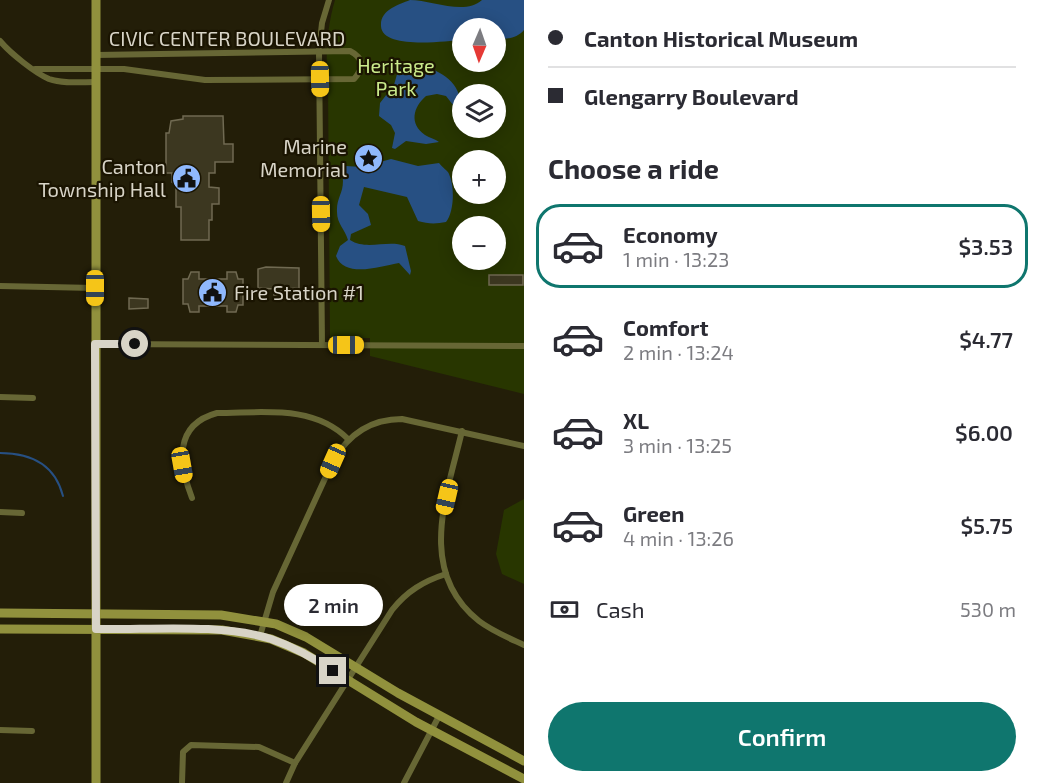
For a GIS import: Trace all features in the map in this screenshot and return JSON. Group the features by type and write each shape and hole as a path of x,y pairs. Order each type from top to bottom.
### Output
{"street":[{"path":"96,0 96,783"},
{"path":"322,345 320,51 322,23 329,0"},
{"path":"0,41 17,58 47,78 62,82 96,82"},
{"name":"CIVIC CENTER BOULEVARD","path":"34,69 124,69 205,80 354,79 361,72 362,62 359,56 350,51 96,56"},
{"path":"0,286 95,288"},
{"path":"95,344 524,346"},
{"path":"0,397 33,398"},
{"path":"192,498 185,478 181,454 183,444 192,427 208,415 217,413 307,415 331,424 348,439"},
{"path":"260,636 273,592 333,461 348,439 370,425 394,419 412,420 524,446"},
{"path":"462,431 441,528 441,553 446,574 461,602 473,615 486,626 524,645"},
{"path":"0,512 22,513"},
{"path":"286,783 295,763 401,599 420,584 446,574"},
{"path":"0,614 204,615 237,616 263,621 306,636 439,716 524,761"},
{"path":"21,614 21,629"},
{"path":"204,615 204,630"},
{"path":"0,629 204,630 235,631 260,636 303,653 431,730 524,781"},
{"path":"404,783 439,716"},
{"path":"0,730 32,731"},
{"path":"182,783 183,752 191,745 259,747 282,755 295,763"}],"green space":[{"name":"Heritage Park","path":"335,0 524,0 524,394 370,356 370,338 330,338 328,31"},
{"path":"524,499 524,584 502,574 496,554 504,510"}],"water":[{"path":"410,0 467,7 482,0 524,0 524,30 514,37 506,38 506,18 452,18 452,41 403,41 384,34 381,26 383,16"},
{"path":"419,65 435,70 453,84 452,104 446,96 437,94 426,96 416,110 415,121 420,131 439,142 426,144 406,141 395,149 392,148 395,133 391,125 379,116 380,103 394,85 399,67"},
{"path":"391,159 418,166 439,163 451,179 452,204 446,222 418,221 407,197 364,187 359,205 368,214 371,225 351,234 350,240 363,245 398,244 405,246 410,275 399,263 355,269 341,263 336,256 340,246 348,240 337,216 343,185 342,173 346,166 362,167"}],"building":[{"name":"Canton Township Hall","path":"183,116 223,116 224,144 233,144 233,162 215,162 215,173 209,173 209,187 219,188 219,204 212,204 209,240 181,240 181,207 176,207 176,185 172,182 172,173 166,173 166,133 169,133 171,121 183,119"},
{"path":"266,267 299,268 299,288 286,289 286,295 274,295 274,289 258,288 258,269"},
{"name":"Fire Station #1","path":"191,272 199,272 199,279 227,279 227,272 236,272 238,279 243,279 243,305 238,305 236,312 227,312 227,306 199,306 199,312 190,312 188,304 183,304 183,279 188,279"},
{"path":"489,275 523,275 523,285 489,285"},
{"path":"129,298 148,299 148,308 129,309"}],"waterway":[{"path":"0,453 22,455 40,463 54,476 63,496"}],"place":[{"name":"Marine Memorial","path":"368,158"},
{"name":"Canton Township Hall","path":"187,178"},
{"name":"Fire Station #1","path":"213,292"}],"route":[{"path":"135,344 95,344 96,629 222,630 247,633 283,643 333,671"}]}
